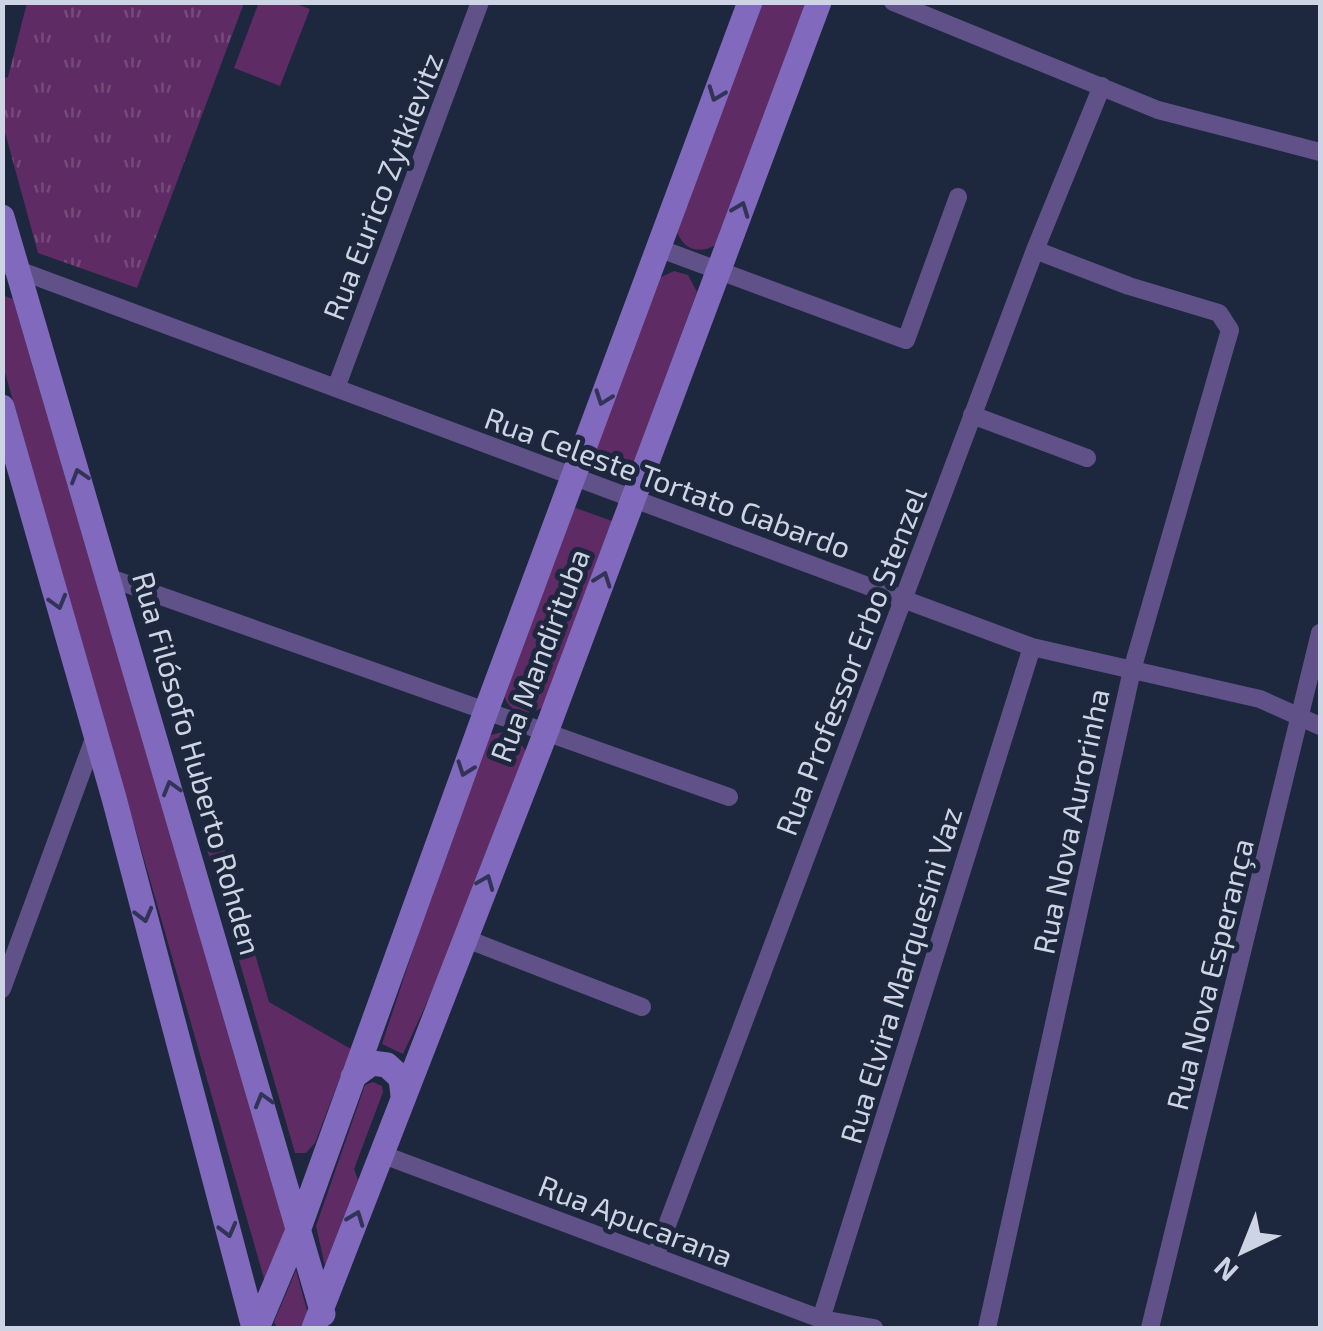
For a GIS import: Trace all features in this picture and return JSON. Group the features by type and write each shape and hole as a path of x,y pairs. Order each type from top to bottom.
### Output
{"street":[{"name":"Rua Eurico Zytkievitz","path":"336,388 480,2"},
{"name":"Rua Mandirituba","path":"255,1328 299,1228 750,2"},
{"name":"Rua Mandirituba","path":"321,1322 381,1154 546,732 819,2"},
{"path":"892,2 1158,110 1320,152"},
{"name":"Rua Professor Erbo Stenzel","path":"655,1257 972,414 1102,86"},
{"path":"658,248 906,340 958,197"},
{"name":"Rua Filósofo Huberto Rohden","path":"2,217 10,267 110,578 279,1156 321,1322"},
{"name":"Rua Nova Aurorinha","path":"987,1328 1132,670 1230,330 1219,313 1129,286 1035,250"},
{"name":"Rua Celeste Tortato Gabardo","path":"10,267 1032,648 1260,699 1320,726"},
{"path":"972,414 1088,458"},
{"path":"4,419 114,798 255,1328"},
{"path":"110,578 729,797"},
{"name":"Rua Nova Esperança","path":"1150,1328 1320,633"},
{"name":"Rua Elvira Marquesini Vaz","path":"821,1319 1032,648"},
{"path":"2,989 96,735"},
{"path":"64,822 88,794 114,798"},
{"path":"464,938 642,1007"},
{"path":"353,1077 372,1064 387,1065 401,1078 403,1096"},
{"path":"279,1156 302,1167 316,1163 326,1151"},
{"name":"Rua Apucarana","path":"381,1154 821,1319 874,1328"}],"green space":[{"path":"259,2 293,3 310,9 280,86 234,68"},
{"path":"27,3 244,3 137,288 38,253 3,125 3,79 8,77"},
{"path":"760,3 807,3 717,244 697,250 682,241 676,228"},
{"path":"674,271 688,275 697,292 631,471 592,457 659,278"},
{"path":"2,295 13,299 288,1236 265,1282 3,366"},
{"path":"573,507 612,521 543,707 519,712 509,705 503,693"},
{"path":"503,732 517,736 527,754 458,936 403,1054 382,1044 451,835 490,735"},
{"path":"222,841 269,1002 351,1049 315,1143 306,1153 295,1153 206,846"},
{"path":"373,1082 382,1086 383,1092 354,1169 358,1180 325,1266 316,1226 365,1085"},
{"path":"296,1270 308,1314 302,1328 277,1328 274,1322"}]}
